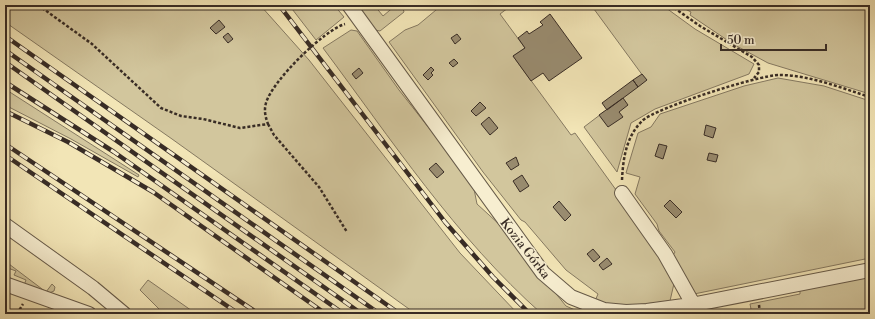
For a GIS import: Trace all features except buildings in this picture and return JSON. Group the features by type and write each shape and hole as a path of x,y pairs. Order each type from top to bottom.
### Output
{"street":[{"name":"Kozia Górka","path":"349,5 543,273 556,286 571,297 604,310 647,311 693,304 870,270"},
{"path":"622,193 665,254 693,304"},
{"path":"5,225 93,288 124,314"},
{"path":"5,284 89,314"}],"path":[{"path":"38,5 92,44 161,108 181,116 203,119 240,128 268,124"},
{"path":"670,5 700,26 752,57 760,65 759,72 753,79"},
{"path":"347,232 319,187 274,135 264,114 266,102 278,82 311,47 340,26 359,20"},
{"path":"622,193 623,168 626,148 632,132 643,120 658,111 753,79 778,75 800,77 870,97"},
{"path":"17,314 21,310"}],"shaded area":[{"path":"5,5 260,5 309,60 460,253 518,314 416,314 172,139 5,22"},
{"path":"289,5 334,5 344,17 316,40"},
{"path":"357,5 374,5 383,16 396,5 402,5 404,12 380,31 375,30"},
{"path":"442,5 512,5 500,14 525,48 513,56 571,135 575,133 637,219 675,279 670,301 618,307 595,301 598,294 566,270 525,222 521,220 483,172 389,42 405,30 418,25"},
{"path":"591,5 662,5 695,29 754,64 749,74 655,109 631,123 617,172 584,127 646,80"},
{"path":"675,5 870,5 870,94 768,63 733,44 690,15 691,12"},
{"path":"351,30 357,31 399,90 473,184 477,204 500,225 566,306 584,314 542,314 481,253 453,220 426,187 323,48"},
{"path":"778,78 824,86 870,101 870,258 694,294 672,257 675,252 659,231 657,224 635,194 640,177 626,173 638,133 651,127 660,114 744,86"},
{"path":"5,89 139,175 138,177 71,139 5,105"},
{"path":"5,261 46,292 52,284 55,287 54,291 49,293 24,285 26,280 14,275 16,271 5,267"},
{"path":"870,277 870,314 752,314 750,304 800,294 800,290"},
{"path":"148,280 196,314 164,314 140,290"}],"railway":[{"path":"279,5 445,222 493,277 530,314"},
{"path":"5,36 400,314"},
{"path":"5,50 380,314"},
{"path":"5,62 362,314"},
{"path":"5,82 114,152 344,314"},
{"path":"5,111 68,142 153,192 326,314"},
{"path":"5,144 259,314"},
{"path":"5,155 239,314"}]}
